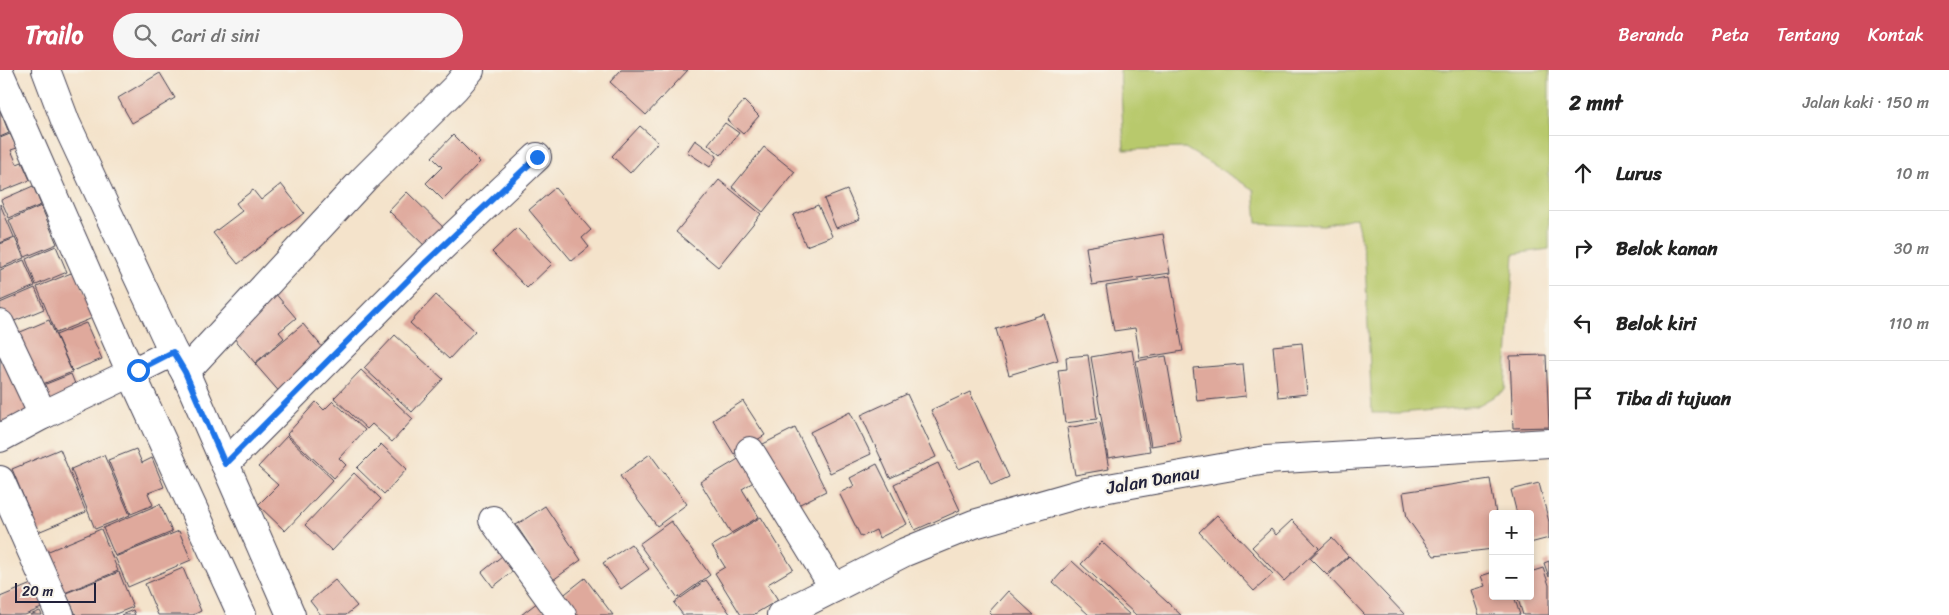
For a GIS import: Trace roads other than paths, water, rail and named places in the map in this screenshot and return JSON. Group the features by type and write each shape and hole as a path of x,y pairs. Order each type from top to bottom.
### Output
{"street":[{"path":"46,70 66,123 225,464 291,615"},
{"path":"0,438 134,371 175,360 344,200 455,88 470,70"},
{"path":"0,74 242,615"},
{"path":"225,464 425,263 537,157"},
{"path":"0,324 43,415"},
{"name":"Jalan Danau","path":"781,615 905,552 974,524 1086,492 1266,460 1549,443"},
{"path":"750,450 834,588"},
{"path":"0,480 60,615"},
{"path":"494,520 562,615"}]}
